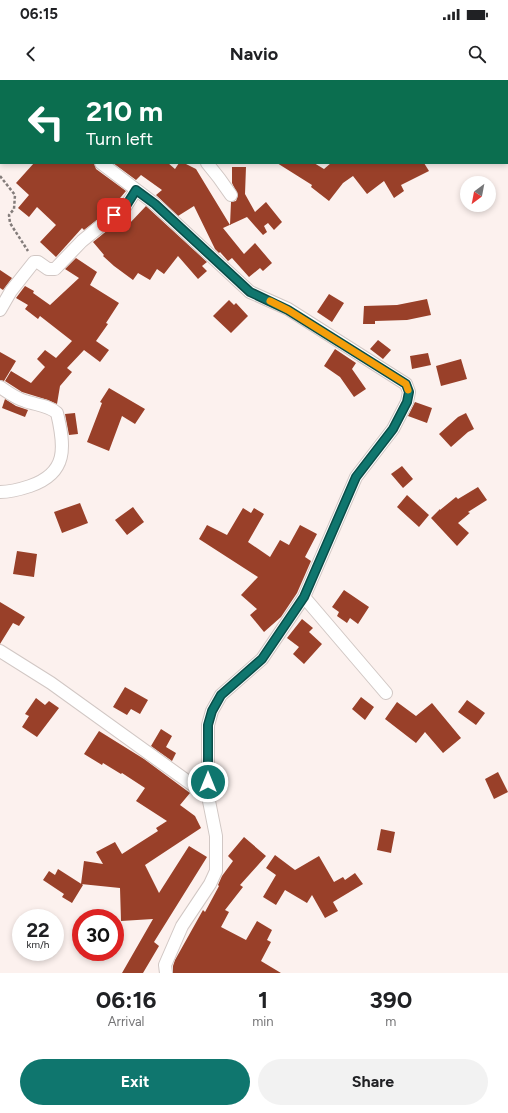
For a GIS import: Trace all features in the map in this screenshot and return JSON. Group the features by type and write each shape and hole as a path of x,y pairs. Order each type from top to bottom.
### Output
{"street":[{"path":"102,164 155,204 250,292 288,310 406,384 409,392 407,402 393,429 356,477 304,597 262,659 221,695 212,711 208,725 208,796 216,836 216,871 210,884 182,926 165,965 166,973"},
{"path":"208,164 220,178 231,195"},
{"path":"0,310 11,292 34,262 38,262 48,269 55,269 82,241 124,209 136,190"},
{"path":"0,387 23,401 53,409 57,413 62,446 59,466 53,474 41,482 24,488 0,492"},
{"path":"304,597 386,694"},
{"path":"0,651 51,683 208,796"}],"path":[{"path":"0,176 15,195 14,209 9,215 10,223 34,262"}],"building":[{"path":"33,164 94,164 96,169 126,191 115,204 116,205 84,230 82,228 56,257 40,242 56,225 37,207 29,217 18,208 29,195 16,183"},
{"path":"114,164 169,164 175,169 178,164 186,164 196,169 230,225 223,228 244,254 255,243 272,263 263,271 260,268 249,277 232,258 228,261 215,249 194,206 178,216 156,195 162,190 141,175 136,180"},
{"path":"279,164 316,164 324,169 330,164 425,164 429,171 401,185 404,191 394,198 384,181 367,194 353,176 343,183 329,201 311,187 312,185"},
{"path":"232,167 246,167 245,194 255,212 266,202 282,222 274,230 268,223 264,226 267,232 263,235 247,217 230,225 231,202 236,201 238,195 232,183"},
{"path":"146,206 207,262 202,266 207,271 198,279 178,256 164,274 157,269 150,280 138,273 133,280 103,256 104,255 93,242 124,217 129,224"},
{"path":"76,258 97,272 90,285 119,303 106,323 108,324 96,341 109,350 100,362 84,350 67,368 72,372 60,386 57,404 22,392 5,381 11,371 31,383 45,367 37,359 45,350 56,358 72,341 40,316 38,319 25,309 28,305 16,298 25,286 34,291 33,293 50,305 79,278 65,269"},
{"path":"0,270 12,278 3,290 0,288"},
{"path":"329,294 344,303 332,322 317,312"},
{"path":"427,299 431,315 407,320 375,321 375,324 363,324 364,306 397,305"},
{"path":"229,300 234,305 236,303 248,316 231,333 213,316"},
{"path":"378,340 391,350 383,359 370,349"},
{"path":"335,349 356,363 352,369 366,389 354,397 340,377 324,366"},
{"path":"0,352 16,361 4,381 0,380"},
{"path":"428,353 431,365 412,369 410,356"},
{"path":"461,359 467,379 441,386 436,366"},
{"path":"109,388 145,409 135,424 122,416 109,451 87,442 102,403 100,402"},
{"path":"5,399 16,406 28,410 25,417 2,408"},
{"path":"415,402 432,408 427,423 408,416"},
{"path":"75,413 78,434 69,435 65,414"},
{"path":"466,413 474,429 468,432 451,447 439,434 458,417"},
{"path":"402,466 413,479 403,488 391,474"},
{"path":"478,487 487,500 468,512 470,513 458,523 469,533 457,546 431,518 456,497 458,499"},
{"path":"407,495 429,515 419,527 397,507"},
{"path":"80,503 88,523 62,533 54,512"},
{"path":"133,507 144,522 127,535 115,520"},
{"path":"243,508 251,513 254,508 264,514 248,542 270,557 280,540 289,545 300,525 317,534 305,557 311,561 297,593 281,617 264,632 250,615 257,609 241,595 258,577 199,539 207,525 227,535"},
{"path":"17,551 37,554 34,577 13,574"},
{"path":"344,590 369,607 358,624 350,618 347,623 337,616 339,612 332,607"},
{"path":"0,602 25,617 19,626 13,623 0,644"},
{"path":"302,619 313,628 309,632 322,644 304,664 293,654 299,647 287,638"},
{"path":"125,687 148,700 140,714 131,709 127,715 113,707"},
{"path":"361,697 374,707 365,720 352,709"},
{"path":"36,698 45,705 49,701 59,708 37,737 22,727 29,716 25,714"},
{"path":"467,700 485,713 476,725 458,712"},
{"path":"397,702 416,716 432,703 461,738 443,753 425,732 416,743 385,719"},
{"path":"161,729 172,736 166,747 176,753 172,761 151,746"},
{"path":"99,731 144,759 190,793 180,805 195,816 201,828 145,865 159,893 189,846 207,857 154,942 159,946 143,973 122,973 153,919 124,921 124,909 121,909 120,888 81,884 84,861 103,864 96,852 115,842 122,854 158,831 156,828 167,821 136,801 145,788 122,773 121,774 103,763 102,765 84,754"},
{"path":"498,772 508,792 494,799 485,779"},
{"path":"381,829 395,832 391,853 377,850"},
{"path":"244,837 266,856 240,885 243,887 225,910 229,912 221,927 246,940 257,921 272,930 267,940 271,942 261,961 281,973 173,973 175,960 203,910 205,912 219,886 218,885 222,876 233,861 228,856"},
{"path":"275,855 295,870 319,856 334,882 343,877 345,880 355,873 363,884 333,902 338,911 325,918 312,895 307,903 285,890 276,905 263,897 276,875 266,868"},
{"path":"58,869 83,885 72,903 62,897 64,894 43,880 49,871 55,875"}],"slow traffic":[{"path":"270,301 288,310 406,384 408,390"}],"route":[{"path":"114,215 124,209 136,190 155,204 250,292 288,310 406,384 409,392 407,402 393,429 356,477 304,597 262,659 221,695 212,711 208,725 208,782"}]}
